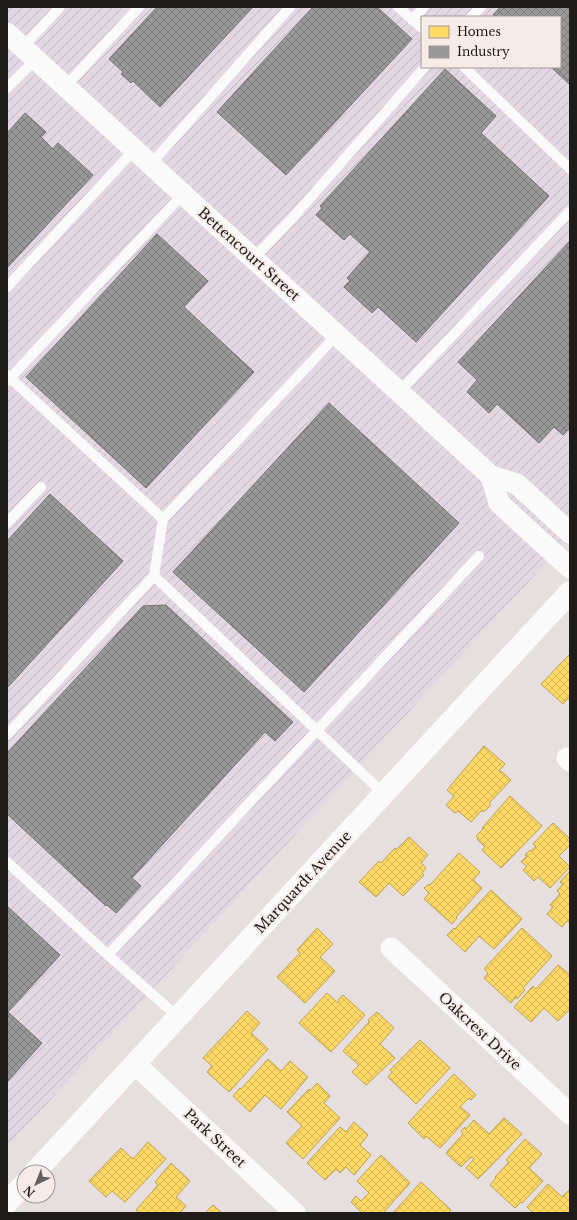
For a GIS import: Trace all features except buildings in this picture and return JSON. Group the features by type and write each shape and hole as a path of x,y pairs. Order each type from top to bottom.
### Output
{"main road":[{"name":"Marquardt Avenue","path":"42,1164 570,592"},
{"path":"7,1202 16,1192"}],"street":[{"name":"Bettencourt Street","path":"7,33 400,391 491,476 517,484 570,533"},
{"path":"491,476 499,503 570,568"},
{"name":"Oakcrest Drive","path":"391,948 570,1114"},
{"name":"Park Street","path":"135,1064 295,1213"}],"lane":[{"path":"7,88 60,7"},
{"path":"66,86 139,7"},
{"path":"151,164 290,7"},
{"path":"398,7 421,27"},
{"path":"412,20 424,7"},
{"path":"472,16 481,7"},
{"path":"254,258 296,214 424,68"},
{"path":"465,68 570,169"},
{"path":"7,287 135,149"},
{"path":"163,519 8,378 183,194"},
{"path":"400,391 570,211"},
{"path":"7,735 154,576 163,519 338,335"},
{"path":"7,523 41,486"},
{"path":"108,955 316,729 479,556"},
{"path":"154,576 384,794"},
{"path":"7,862 178,1017"}],"shaded area":[{"path":"7,7 570,7 570,537 7,1147"}]}
